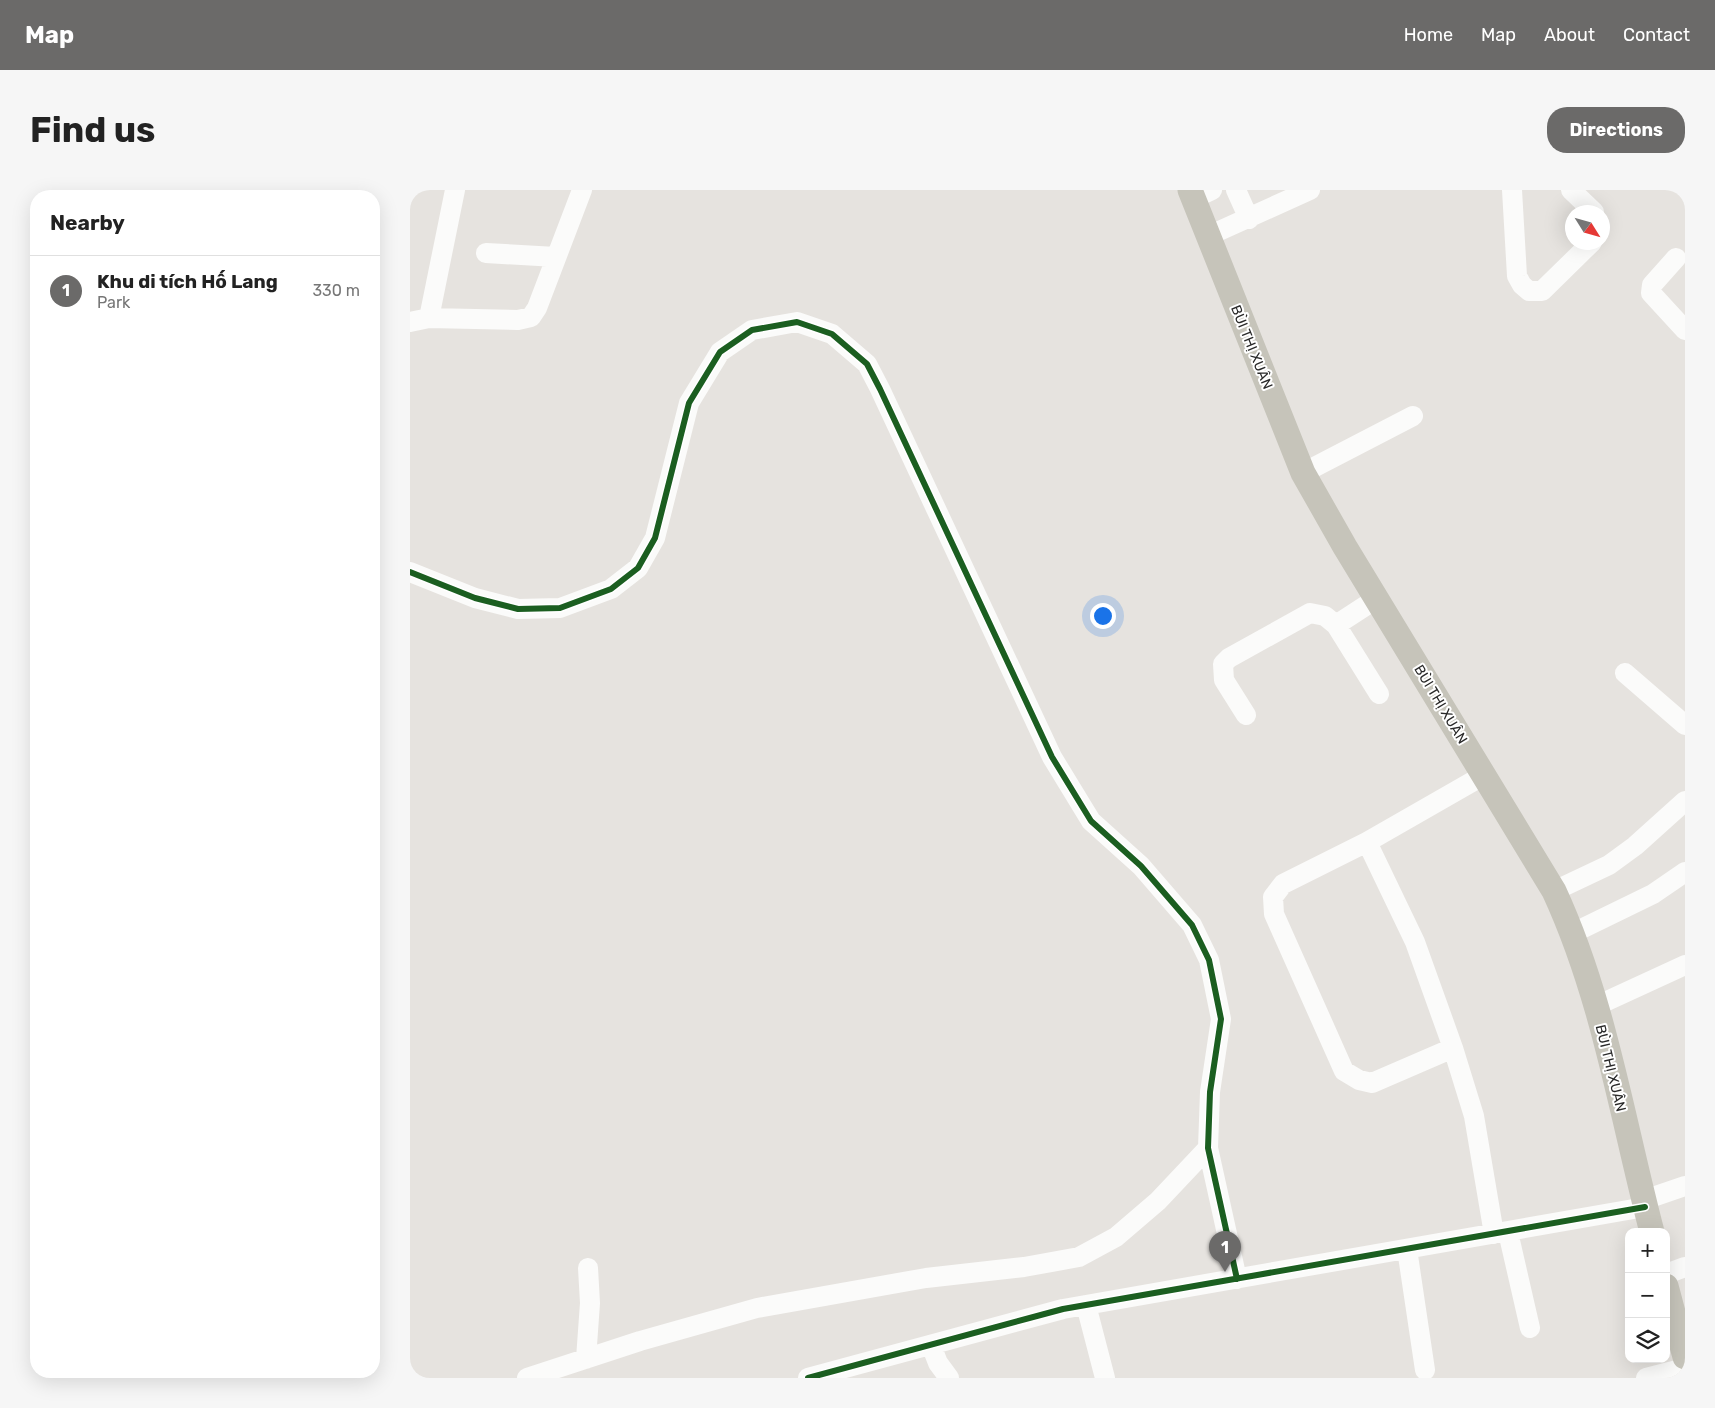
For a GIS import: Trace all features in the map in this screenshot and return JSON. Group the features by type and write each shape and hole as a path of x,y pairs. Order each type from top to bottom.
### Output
{"main road":[{"name":"BÙI THỊ XUÂN","path":"1198,193 1208,236 1303,473 1376,599 1554,891 1573,933 1596,1006 1651,1228"},
{"path":"1670,1301 1685,1357"}],"street":[{"path":"454,190 419,320 518,320 531,317 537,308 582,190"},
{"path":"1236,190 1249,219"},
{"path":"1208,236 1310,190"},
{"path":"1512,190 1517,276 1522,285 1529,291 1542,290 1584,250"},
{"path":"1572,190 1587,205"},
{"path":"486,253 556,257"},
{"path":"1676,258 1652,286 1651,293 1685,330"},
{"path":"410,572 475,598 518,609 560,608 611,588 638,568 655,538 689,403 720,352 752,330 797,322 832,334 866,364 880,389 992,631 1062,773 1091,820 1141,866 1192,925 1209,960 1221,1019 1210,1092 1208,1148 1237,1279"},
{"path":"1303,473 1413,416"},
{"path":"1336,625 1376,599"},
{"path":"1246,715 1224,680 1223,664 1229,658 1310,613 1324,616 1336,625 1379,694"},
{"path":"1626,673 1685,725"},
{"path":"1453,1048 1372,1083 1359,1080 1344,1071 1274,914 1273,897 1283,884 1367,842 1484,775"},
{"path":"1554,891 1609,865 1635,846 1685,801"},
{"path":"1367,842 1415,942 1453,1048 1474,1116 1501,1233 1530,1328"},
{"path":"1573,933 1653,894 1685,872"},
{"path":"1596,1006 1685,965"},
{"path":"527,1378 640,1340 756,1308 926,1278 1024,1267 1079,1257 1123,1231 1158,1201 1208,1148"},
{"path":"808,1378 1063,1309 1501,1233 1645,1204 1685,1186"},
{"path":"1406,1249 1425,1370"},
{"path":"1669,1273 1685,1267"},
{"path":"586,1359 590,1303 588,1268"},
{"path":"1086,1305 1105,1378"},
{"path":"931,1345 938,1363 949,1378"},
{"path":"1646,1378 1685,1357"}],"cycle path":[{"path":"410,572 475,598 518,609 560,608 611,589 638,568 655,538 689,403 720,352 752,330 797,322 832,334 867,364 1052,757 1091,821 1141,866 1192,925 1209,960 1221,1019 1210,1092 1208,1148 1237,1279"},
{"path":"808,1378 1063,1309 1645,1207"}],"place":[{"name":"Khu di tích Hố Lang","path":"1225,1272"}]}
